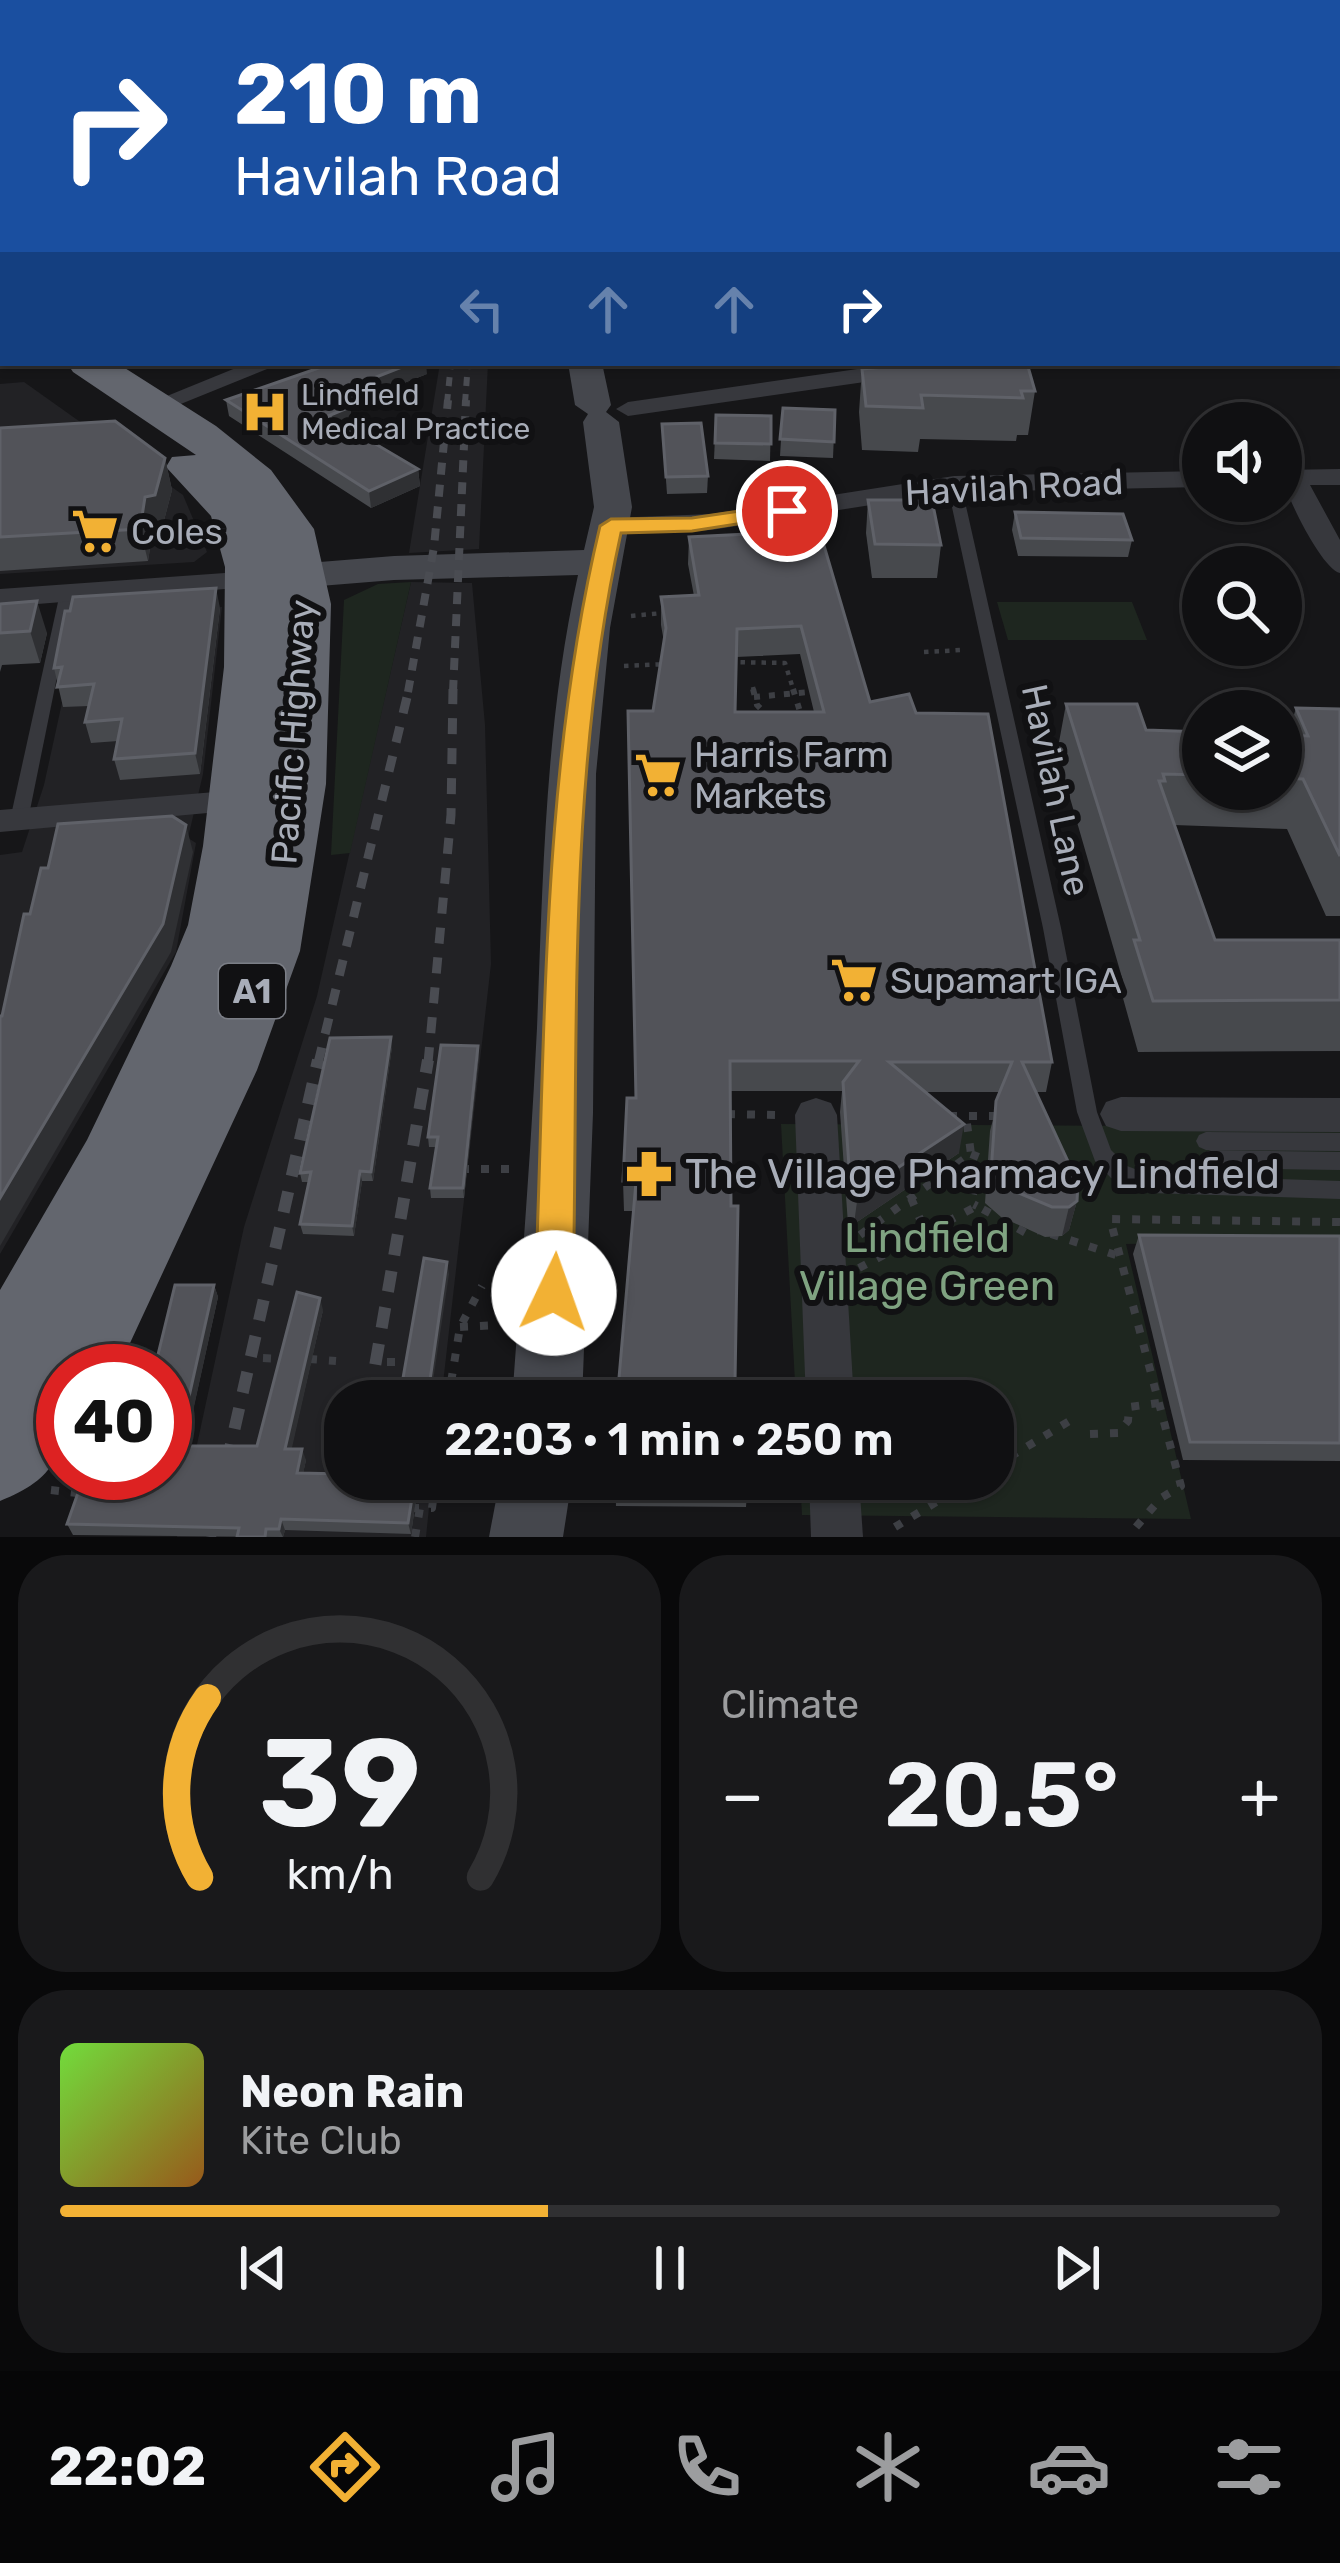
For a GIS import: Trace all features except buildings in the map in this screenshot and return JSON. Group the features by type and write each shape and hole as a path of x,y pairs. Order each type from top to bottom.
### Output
{"highway":[{"name":"Pacific Highway","path":"44,366 212,485 278,577 307,596 296,796 265,954 234,1039 114,1295 86,1344"},
{"name":"Pacific Highway","path":"0,1362 99,1193 221,926 238,801 290,529 262,489 231,461 92,366"},
{"path":"22,1473 36,1442"}],"street":[{"path":"152,407 262,366"},
{"path":"548,1380 563,1113 572,774 609,622 607,544 612,490 608,412 586,366"},
{"path":"608,412 919,366"},
{"path":"1302,477 1340,476"},
{"name":"Havilah Road","path":"278,577 516,563 692,525 954,484 1182,479"},
{"path":"1302,503 1340,565"},
{"path":"516,563 548,574 609,622"},
{"path":"0,598 278,577"},
{"path":"9,821 238,801"},
{"path":"1104,1113 1340,1115"},
{"path":"816,1115 829,1380"},
{"path":"526,1537 532,1500"},
{"path":"835,1500 837,1537"}],"lane":[{"name":"Havilah Lane","path":"954,484 1052,928 1104,1113 1102,1155 1119,1172 1150,1184 1340,1190"},
{"path":"9,821 67,593"},
{"path":"1340,1142 1209,1150 1340,1161"}],"path":[{"path":"609,622 663,613"},
{"path":"924,652 962,650"},
{"path":"710,662 785,663 809,726 785,723"},
{"path":"624,666 689,663"},
{"path":"753,687 754,697 769,717"},
{"path":"754,697 809,692"},
{"path":"966,1116 971,1154"},
{"path":"823,1273 910,1198 971,1154"},
{"path":"971,1154 981,1158 970,1203 1026,1233 1035,1229 1120,1257"},
{"path":"444,1168 515,1169"},
{"path":"910,1198 927,1234"},
{"path":"823,1273 927,1234 977,1206"},
{"path":"1136,1527 1161,1498 1181,1486 1110,1220 1340,1222"},
{"path":"451,1380 460,1327 482,1286"},
{"path":"460,1327 500,1325"},
{"path":"263,1358 336,1360"},
{"path":"387,1362 426,1363"},
{"path":"1090,1434 1118,1433 1128,1421 1129,1407 1159,1402"},
{"path":"1014,1455 1076,1418"},
{"path":"405,1500 401,1508 426,1508"},
{"path":"415,1537 429,1500"},
{"path":"895,1527 939,1500"}],"shaded area":[{"path":"440,366 488,366 479,549 409,553"},
{"path":"24,382 183,495 207,552 194,562 0,574 0,384"},
{"path":"411,582 472,583 485,725 491,964 443,1380 324,1380 324,1500 430,1500 426,1537 177,1537 185,1500 192,1500 192,1468 244,1227 317,996"},
{"path":"222,607 203,774 188,838 196,843 176,952 0,1254 0,855 22,852 44,785 81,616"}],"green space":[{"path":"411,582 350,853 331,855 344,600 378,584"},
{"path":"997,602 1132,602 1147,640 1008,640"},
{"name":"Lindfield Village Green","path":"781,1124 1340,1127 1340,1240 1126,1244 1191,1519 802,1515 801,1500 1014,1500 1014,1380 795,1380"}],"railway":[{"path":"447,403 451,366"},
{"path":"465,403 468,366"},
{"path":"408,692 434,547 448,400"},
{"path":"453,692 466,400"},
{"path":"318,1063 409,689"},
{"path":"428,1063 451,815 453,689"},
{"path":"210,1537 318,1060"},
{"path":"373,1380 428,1060"}],"place":[{"name":"Lindfield Medical Practice","path":"265,412"},
{"name":"Coles","path":"95,531"},
{"name":"Harris Farm Markets","path":"658,775"},
{"name":"Supamart IGA","path":"854,980"},
{"name":"The Village Pharmacy Lindfield","path":"649,1174"}],"route":[{"path":"554,1293 572,774 588,628 611,526 692,525 787,511"}]}
